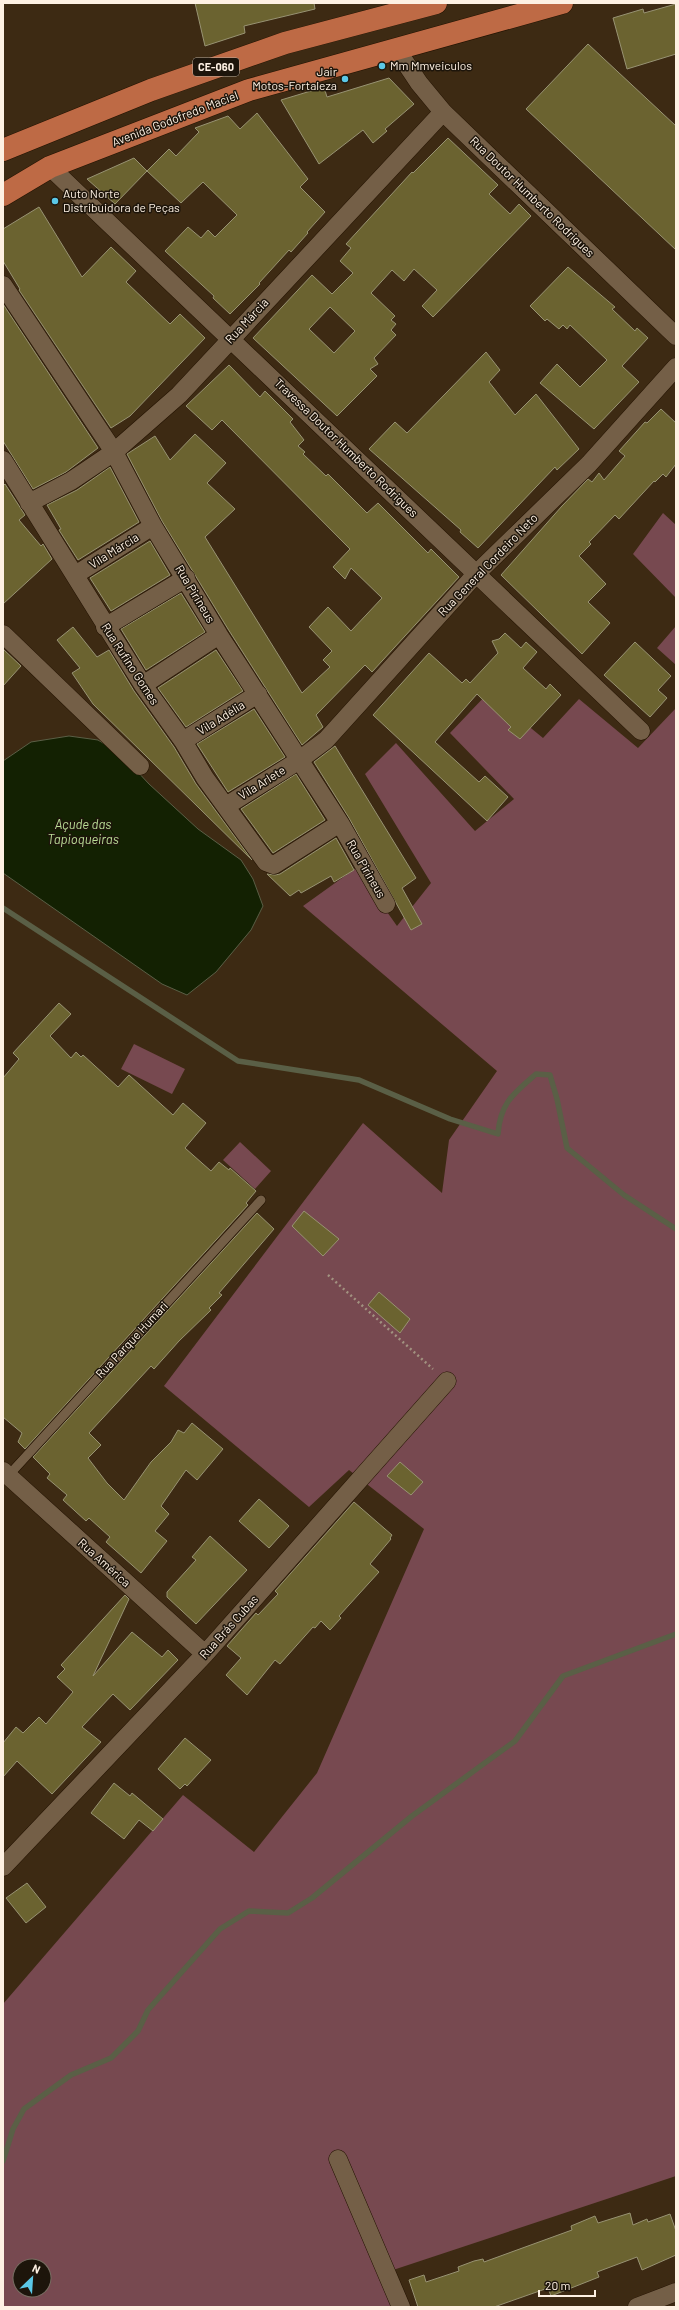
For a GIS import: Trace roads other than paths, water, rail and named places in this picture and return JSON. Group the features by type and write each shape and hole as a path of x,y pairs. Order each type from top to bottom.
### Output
{"main road":[{"name":"CE-060","path":"4,146 151,90 277,46 436,3"},
{"name":"Avenida Godofredo Maciel","path":"3,195 50,167 249,90 562,3"}],"street":[{"name":"Rua Doutor Humberto Rodrigues","path":"397,50 419,83 443,112 676,336"},
{"name":"Rua Márcia","path":"29,503 71,481 114,452 179,395 443,112"},
{"name":"Travessa Doutor Humberto Rodrigues","path":"50,167 144,258 231,338 641,731"},
{"name":"Rua Pirineus","path":"3,285 114,452 153,526 298,761 340,823 386,904"},
{"name":"Rua General Cordeiro Neto","path":"298,761 326,740 477,573 589,464 676,367"},
{"name":"Rua Rufino Gomes","path":"3,460 75,575 105,627 143,685 183,741 205,778 266,862 274,865 340,823"},
{"name":"Vila Márcia","path":"75,575 153,526"},
{"path":"105,627 186,578"},
{"path":"3,634 140,766"},
{"path":"143,685 219,635"},
{"name":"Vila Adélia","path":"183,741 258,694"},
{"name":"Vila Arlete","path":"226,806 298,761"},
{"name":"Rua Brás Cubas","path":"3,1867 204,1654 447,1381"},
{"name":"Rua América","path":"5,1476 204,1654"},
{"path":"338,2159 401,2307"},
{"path":"637,2307 676,2292"}],"lane":[{"name":"Rua Parque Humari","path":"5,1476 261,1200"}],"water":[{"name":"Açude das Tapioqueiras","path":"69,736 98,740 121,754 149,784 198,829 241,860 253,879 263,906 251,930 216,972 187,995 162,984 3,873 3,761 31,742"}],"waterway":[{"path":"3,908 238,1061 359,1080 450,1119 498,1134 499,1123 505,1106 515,1093 536,1074 550,1075 557,1099 567,1148 624,1195 676,1229"},
{"path":"3,2161 13,2129 24,2109 71,2075 111,2058 138,2031 148,2010 220,1929 249,1911 288,1913 312,1898 412,1816 515,1741 563,1676 676,1634"}],"place":[{"name":"Mm Mmveiculos","path":"382,66"},
{"name":"Jair Motos-Fortaleza","path":"345,79"},
{"name":"Auto Norte Distribuidora de Peças","path":"55,201"}]}
